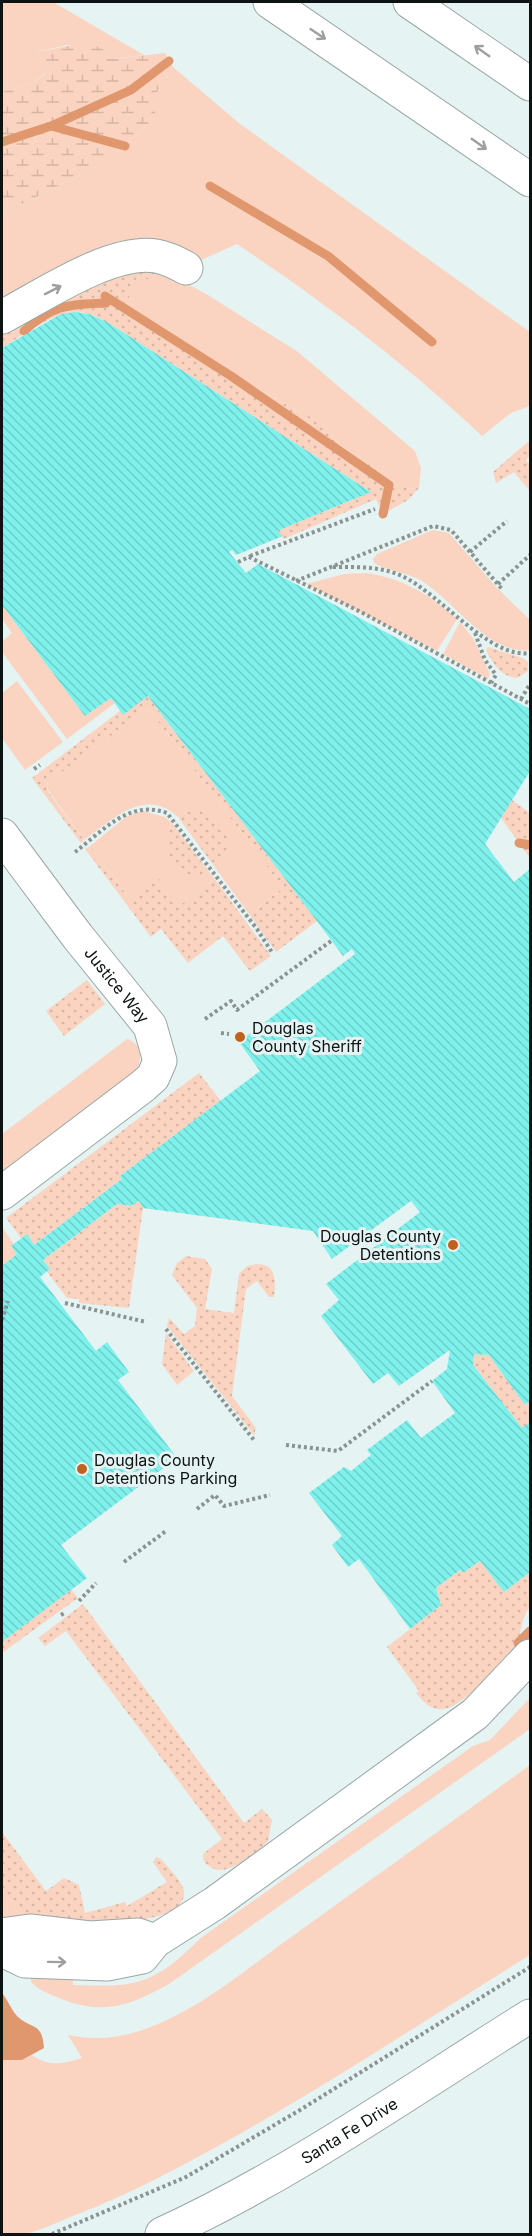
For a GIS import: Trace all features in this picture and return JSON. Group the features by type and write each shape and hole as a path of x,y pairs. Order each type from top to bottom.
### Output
{"main road":[{"path":"270,2 531,180"},
{"path":"410,2 531,84"},
{"path":"2,317 81,276 121,260 155,256 186,268"},
{"name":"Justice Way","path":"2,835 78,937 150,1026 160,1061 153,1077 143,1086 2,1192"},
{"path":"2,1950 25,1961 107,1964 142,1957 154,1941 215,1902 475,1714 531,1656"},
{"path":"2,1935 30,1931 90,1938 138,1935 154,1941"},
{"name":"Santa Fe Drive","path":"162,2235 315,2151 531,2016"}],"path":[{"path":"238,562 375,509"},
{"path":"470,552 507,521"},
{"path":"296,581 433,526 452,530 502,589"},
{"path":"498,584 531,555"},
{"path":"249,557 361,612 531,704"},
{"path":"329,567 360,567 399,575 431,593 491,643 514,652 531,653"},
{"path":"474,630 485,660 496,675 491,683"},
{"path":"521,699 531,684"},
{"path":"34,769 40,765"},
{"path":"75,852 130,811 150,808 166,813 250,920 273,954"},
{"path":"206,1019 231,1001 237,1010 331,941"},
{"path":"221,1033 229,1034"},
{"path":"2,1320 8,1301"},
{"path":"65,1303 146,1322"},
{"path":"166,1329 254,1440"},
{"path":"286,1444 338,1451 432,1381"},
{"path":"211,1490 224,1506 270,1495"},
{"path":"197,1509 215,1495"},
{"path":"124,1562 166,1531"},
{"path":"80,1602 96,1583"},
{"path":"52,2235 186,2177 300,2110 531,1967"}],"green space":[{"path":"2,2 53,2 144,55 112,59 104,50 67,45 36,52 46,72 33,83 2,92"},
{"path":"89,42 104,50 112,59 165,53 173,67 155,95 155,118 106,162 2,214 2,92 33,83 46,73 36,52"},
{"path":"173,67 240,124 530,332 530,406 511,413 482,436 364,335 237,244 201,260 189,253 2,306 2,214 106,162 155,118 155,95"},
{"path":"156,267 208,295 298,352 415,451 421,468 419,488 410,489 398,485 338,443 325,425 259,390 253,391 122,307 130,291 131,282 139,278 154,280"},
{"path":"156,267 154,280 139,278 131,282 129,297 123,307 253,391 259,390 325,425 338,443 398,485 410,489 419,488 408,500 383,514 376,499 284,539 277,531 371,492 107,322 92,315 75,312 57,316 2,348 2,327 7,324 12,332 26,324 22,316 80,286"},
{"path":"530,440 530,456 526,460 530,465 530,491 514,472 496,483 493,472"},
{"path":"433,530 449,533 497,588 530,620 530,650 515,650 501,645 473,625 422,581 374,563 373,559 377,554"},
{"path":"367,573 393,579 415,589 457,619 437,651 306,584 344,574"},
{"path":"2,605 85,716 111,698 115,703 67,739 2,652 2,642 12,633 2,619"},
{"path":"460,622 473,638 490,674 488,679 443,654"},
{"path":"488,647 523,658 528,662 528,671 517,678 506,675 491,660 486,650"},
{"path":"17,681 63,742 25,770 2,738 2,693"},
{"path":"148,696 317,921 276,952 249,914 283,888 148,708 47,783 47,790 84,840 81,843 32,778 120,711"},
{"path":"148,708 283,888 249,914 216,869 221,864 188,812 178,817 166,808 141,805 117,816 84,840 46,787 49,781"},
{"path":"512,800 530,813 530,858 501,818"},
{"path":"143,811 165,817 172,823 167,844 173,862 180,869 198,875 210,873 215,879 179,906 130,900 90,846 126,817"},
{"path":"200,811 219,822 230,841 225,859 216,869 178,817 188,812"},
{"path":"172,823 210,873 187,874 178,870 172,863 166,845"},
{"path":"90,846 130,900 159,879 179,906 215,879 271,956 250,971 223,936 188,963 161,929 151,937 85,849"},
{"path":"87,980 105,1004 64,1036 46,1011"},
{"path":"127,1039 136,1044 140,1052 140,1061 136,1071 2,1171 2,1134"},
{"path":"199,1073 221,1101 120,1176 122,1179 34,1245 27,1235 21,1238 6,1218"},
{"path":"139,1201 143,1208 129,1308 79,1303 79,1299 67,1298 47,1272 50,1269 43,1260 117,1204 131,1206"},
{"path":"2,1227 14,1244 11,1246 17,1254 2,1266"},
{"path":"186,1256 205,1259 212,1269 205,1309 234,1313 239,1274 247,1266 263,1265 272,1271 274,1276 274,1297 269,1297 257,1281 246,1289 232,1396 256,1428 254,1435 167,1326 169,1318 184,1334 195,1326 197,1308 172,1275 177,1263"},
{"path":"166,1333 194,1371 177,1385 162,1364"},
{"path":"474,1354 489,1355 525,1405 530,1401 530,1422 522,1428 473,1365"},
{"path":"480,1561 504,1592 530,1572 530,1607 524,1617 514,1648 479,1686 468,1696 447,1708 434,1708 416,1693 419,1691 387,1647 441,1605 436,1588 460,1570 463,1573"},
{"path":"71,1589 78,1598 2,1653 2,1642"},
{"path":"83,1604 244,1823 262,1809 272,1820 268,1841 240,1863 224,1870 206,1864 203,1854 222,1839 66,1631 45,1646 38,1638"},
{"path":"530,1698 530,1729 169,1984 128,2003 102,2007 74,2003 59,1998 40,1990 31,1982 31,1977 73,1970 73,1985 130,1984 157,1974 171,1965 202,1937 473,1746 490,1740"},
{"path":"530,1765 530,1955 249,2129 152,2181 44,2228 27,2234 2,2234 2,2060 22,2060 32,2055 50,2063 75,2060 82,2058 68,2035 86,2038 122,2036 181,2013 239,1976"},
{"path":"2,1832 46,1891 64,1878 79,1885 85,1913 125,1902 127,1906 167,1882 153,1862 156,1857 161,1859 175,1875 184,1893 178,1906 162,1915 140,1920 59,1922 23,1919 2,1890"},
{"path":"2,1890 23,1919 2,1917"}],"shaded area":[{"path":"2,1993 18,2017 39,2030 43,2040 44,2048 22,2060 2,2060"}],"building":[{"path":"75,312 89,314 107,322 371,492 277,531 283,536 236,555 232,550 229,552 246,573 258,564 530,709 530,771 485,844 514,882 530,869 530,1401 525,1405 489,1355 474,1354 473,1365 522,1428 530,1422 530,1572 504,1592 480,1561 463,1573 460,1570 436,1588 441,1605 410,1629 359,1559 348,1567 332,1545 342,1536 309,1493 344,1467 351,1471 371,1455 367,1450 407,1420 421,1438 455,1413 432,1381 447,1369 450,1350 399,1386 388,1373 373,1384 321,1316 339,1300 326,1284 420,1212 411,1201 332,1259 313,1231 143,1208 139,1201 131,1206 117,1204 43,1260 50,1269 40,1277 96,1351 107,1342 129,1372 118,1380 177,1458 61,1545 87,1578 2,1642 2,1266 17,1254 11,1246 27,1234 34,1245 122,1179 120,1176 260,1071 239,1042 355,954 352,949 343,956 148,696 123,715 111,698 85,716 2,605 2,348 61,314"}],"waterway":[{"path":"2,142 51,126 131,90 169,61"},
{"path":"51,126 125,146"},
{"path":"210,186 328,256 432,342"},
{"path":"105,296 231,376 389,485 383,514"},
{"path":"24,331 53,311 71,306 106,303 108,298"},
{"path":"519,843 530,845"},
{"path":"518,1643 530,1631"}],"place":[{"name":"Douglas County Sheriff","path":"240,1037"},
{"name":"Douglas County Detentions","path":"453,1245"},
{"name":"Douglas County Detentions Parking","path":"82,1469"}]}
